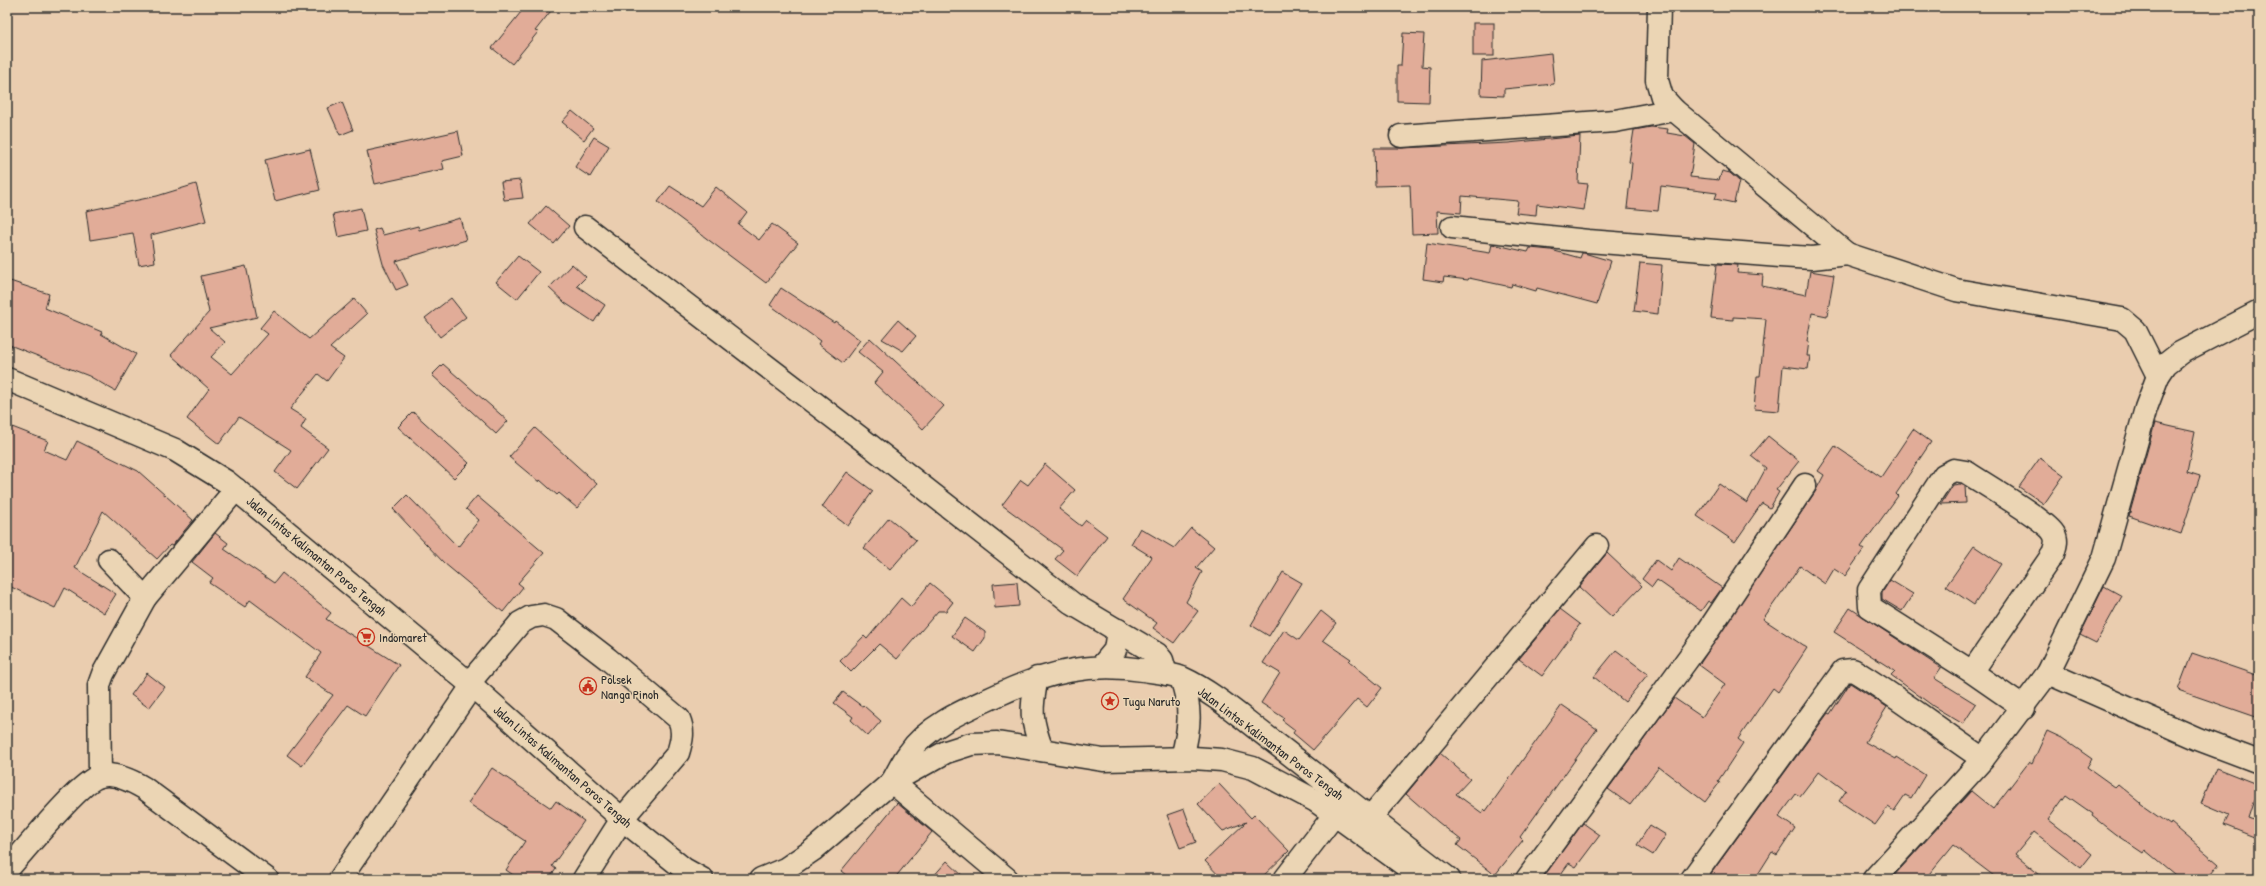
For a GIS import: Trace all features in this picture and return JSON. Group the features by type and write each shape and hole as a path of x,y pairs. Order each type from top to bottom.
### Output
{"street":[{"path":"1659,7 1658,80 1662,97 1674,110 1846,254 1956,290 2122,319 2135,330 2158,376"},
{"path":"1401,136 1615,121 1674,110"},
{"path":"585,227 863,440 1073,604 1157,654 1173,676 1190,716 1189,731 1182,758"},
{"path":"1452,227 1780,256 1812,258 1846,254"},
{"path":"1874,879 1983,759 2024,708 2048,673 2104,558 2146,408 2158,376 2166,364 2180,353 2259,312"},
{"name":"Jalan Lintas Kalimantan Poros Tengah","path":"7,379 175,450 236,489 470,685 622,819 684,869 702,879"},
{"path":"1972,672 2053,554 2057,543 2054,533 2043,522 1966,472 1954,470 1944,475 1869,590 1870,607 1972,672 2024,708"},
{"path":"1527,879 1706,634 1805,485"},
{"path":"100,776 99,685 103,674 145,598 236,489"},
{"path":"1369,819 1597,546"},
{"path":"109,560 145,598"},
{"path":"340,879 470,685 520,623 531,617 544,615 556,619 669,710 679,720 683,728 682,742 678,752 622,819 584,879"},
{"path":"1101,667 1116,650 1118,630"},
{"name":"Jalan Lintas Kalimantan Poros Tengah","path":"892,782 909,751 931,730 977,705 1037,678 1080,668 1117,666 1173,676 1205,692 1250,724 1331,786 1369,819 1449,879"},
{"path":"1692,879 1843,672 1853,670 1882,687 1929,723 1983,759"},
{"path":"2048,673 2198,739 2259,762"},
{"path":"1037,678 1031,713 1032,724 1042,750"},
{"name":"Jalan Lintas Kalimantan Poros Tengah","path":"761,879 785,869 814,850 892,782 946,752 971,744 997,743 1103,760 1182,758 1222,760 1252,768 1316,801 1424,879"},
{"path":"7,870 72,798 89,781 100,776 127,779 144,788 267,879"},
{"path":"892,782 1007,879"},
{"path":"1285,879 1334,814"}],"building":[{"path":"525,7 554,7 535,31 538,32 512,64 492,48"},
{"path":"1473,23 1494,23 1494,56 1473,56"},
{"path":"1403,33 1424,34 1422,66 1430,67 1429,102 1397,101 1397,66 1401,66"},
{"path":"1551,53 1554,84 1504,89 1504,96 1481,95 1482,61"},
{"path":"342,102 353,130 340,135 328,108"},
{"path":"572,111 593,128 584,140 562,122"},
{"path":"1651,127 1668,129 1667,133 1685,136 1695,144 1690,177 1719,180 1722,171 1730,173 1739,181 1734,203 1715,199 1717,193 1661,186 1658,211 1627,208 1632,163 1629,162 1634,130"},
{"path":"458,131 463,156 442,161 444,169 375,184 367,151"},
{"path":"1580,136 1578,183 1588,184 1584,210 1537,204 1536,215 1516,213 1518,201 1462,196 1461,213 1437,211 1438,233 1412,234 1410,185 1375,186 1374,148 1508,143"},
{"path":"594,137 609,146 590,177 575,167"},
{"path":"310,149 320,190 275,201 265,160"},
{"path":"520,180 523,198 504,200 501,182"},
{"path":"196,184 206,221 151,235 155,262 139,265 133,233 90,240 86,211 157,196"},
{"path":"670,186 701,206 716,187 747,212 738,224 759,240 772,224 798,243 766,283 658,202"},
{"path":"546,206 569,226 554,244 530,224"},
{"path":"361,208 366,231 338,237 333,214"},
{"path":"460,218 466,240 396,261 408,285 396,290 383,264 374,230 380,228 383,235 418,226 419,230"},
{"path":"1427,243 1490,253 1492,244 1528,252 1530,248 1551,250 1580,258 1582,253 1584,253 1611,261 1597,304 1537,288 1536,291 1512,284 1511,287 1469,278 1468,280 1444,277 1443,282 1423,279"},
{"path":"518,256 539,272 517,299 496,282"},
{"path":"1640,263 1662,265 1658,314 1634,311"},
{"path":"572,264 586,277 577,286 605,305 594,322 565,303 549,288"},
{"path":"1717,264 1738,265 1737,273 1763,275 1762,286 1806,295 1810,271 1834,275 1827,316 1812,313 1807,341 1809,341 1807,356 1810,356 1808,369 1783,366 1779,411 1754,409 1757,376 1760,376 1766,319 1733,317 1733,320 1711,318"},
{"path":"246,266 257,317 209,328 225,342 211,357 232,374 268,334 260,328 274,311 309,339 354,299 367,314 330,348 344,358 327,381 318,374 290,409 306,419 301,428 328,448 297,489 275,472 291,450 239,417 219,444 187,419 209,389 171,355 209,312 201,276"},
{"path":"7,280 49,294 45,308 102,332 101,334 136,354 115,391 89,376 7,344"},
{"path":"781,288 834,323 835,321 860,340 843,363 818,344 820,341 770,305"},
{"path":"451,298 466,317 440,337 425,318"},
{"path":"898,320 916,336 903,351 882,339"},
{"path":"870,338 944,406 923,429 874,383 883,372 858,352"},
{"path":"443,364 508,421 496,434 432,375"},
{"path":"413,412 469,463 454,478 398,427"},
{"path":"2155,423 2195,432 2187,472 2200,476 2181,534 2129,516"},
{"path":"7,425 48,441 44,450 67,460 77,441 138,471 193,520 172,546 170,545 157,559 103,511 75,568 116,594 104,613 65,588 55,608 7,585"},
{"path":"535,428 597,484 577,508 559,493 557,495 540,480 539,482 509,457"},
{"path":"1913,429 1931,442 1896,494 1898,496 1861,547 1864,549 1845,576 1834,569 1825,584 1800,566 1763,619 1807,648 1778,692 1773,688 1738,739 1743,743 1718,781 1720,782 1705,802 1659,767 1630,805 1608,789 1674,698 1702,717 1725,684 1699,665 1815,492 1824,475 1818,471 1835,446 1881,477"},
{"path":"1768,436 1799,461 1776,490 1779,492 1770,508 1762,503 1735,542 1697,516 1719,484 1747,503 1766,468 1751,456"},
{"path":"2040,458 2064,475 2044,504 2019,487"},
{"path":"1045,464 1075,490 1059,509 1081,526 1086,520 1107,536 1077,576 1055,559 1063,550 1002,505 1021,480 1028,485"},
{"path":"847,472 873,491 848,526 822,507"},
{"path":"1960,484 1965,486 1966,503 1941,504 1953,485"},
{"path":"407,495 458,547 479,520 466,509 477,496 544,553 518,583 523,587 503,612 444,563 393,509"},
{"path":"889,518 916,540 890,570 864,548"},
{"path":"1140,528 1174,548 1191,528 1214,547 1196,568 1202,572 1186,602 1198,611 1174,643 1153,628 1157,623 1123,599 1152,557 1131,544"},
{"path":"215,533 228,543 224,549 274,583 282,573 331,613 326,619 399,665 365,716 348,705 302,766 287,755 333,695 305,677 321,653 250,600 245,607 209,583 213,578 192,562"},
{"path":"1974,546 2001,564 1974,605 1946,586"},
{"path":"1607,553 1642,586 1612,617 1579,587"},
{"path":"1679,558 1722,588 1711,603 1708,601 1701,611 1657,580 1652,587 1642,579 1656,560 1671,571"},
{"path":"1283,572 1302,583 1269,636 1251,625"},
{"path":"1890,580 1913,594 1902,611 1882,599 1882,593"},
{"path":"1017,582 1019,606 995,608 993,584"},
{"path":"930,583 953,602 946,611 938,611 897,659 879,644 851,672 840,661 864,636 867,639 901,598 911,607"},
{"path":"2104,586 2122,596 2096,643 2080,635"},
{"path":"1850,608 1941,668 1934,678 1976,704 1963,724 1933,706 1891,675 1895,671 1834,632"},
{"path":"1560,609 1580,624 1542,676 1519,659"},
{"path":"1321,611 1336,623 1323,640 1351,659 1349,661 1382,688 1367,707 1357,699 1313,750 1293,733 1295,730 1282,720 1284,718 1261,703 1280,673 1263,663 1284,630 1299,640"},
{"path":"965,618 985,632 985,638 975,652 952,636"},
{"path":"1616,650 1648,674 1625,702 1594,677"},
{"path":"2192,653 2259,676 2259,718 2178,690"},
{"path":"147,673 165,687 149,708 131,695"},
{"path":"1850,683 1887,707 1865,742 1896,759 1897,757 1925,775 1911,798 1905,795 1894,811 1888,807 1875,825 1839,801 1846,791 1819,771 1800,796 1796,794 1779,817 1795,828 1777,855 1772,852 1755,879 1707,879 1828,713 1830,714"},
{"path":"843,692 863,707 864,706 881,721 868,736 851,720 853,717 834,703"},
{"path":"1562,705 1597,729 1520,837 1523,840 1495,875 1457,845 1461,840 1406,794 1440,753 1470,779 1456,794 1482,813 1484,809 1486,811"},
{"path":"2047,731 2062,738 2092,759 2087,767 2115,787 2118,784 2141,803 2140,804 2170,825 2171,823 2219,864 2207,879 2180,879 2145,850 2143,853 2115,834 2092,816 2093,814 2066,795 2048,820 2092,854 2081,868 2034,832 2015,855 2045,879 1998,879 1953,845 1925,879 1891,879 1971,791 1993,809 2029,762 2032,764"},
{"path":"492,768 551,808 556,801 584,821 552,866 556,869 549,879 519,879 506,870 525,841 468,803"},
{"path":"2216,768 2259,785 2248,818 2259,822 2259,839 2224,825 2229,815 2201,803"},
{"path":"1219,784 1251,818 1254,815 1289,851 1260,879 1222,879 1205,861 1246,822 1223,831 1198,804"},
{"path":"897,803 932,832 894,879 851,879 841,871"},
{"path":"1184,809 1196,842 1180,848 1167,815"},
{"path":"1583,823 1600,835 1576,867 1569,863 1561,874 1568,879 1542,879"},
{"path":"1650,825 1666,835 1653,855 1637,845"},
{"path":"947,861 966,879 931,879"}],"place":[{"name":"Indomaret","path":"366,637"},
{"name":"Polsek Nanga Pinoh","path":"588,686"},
{"name":"Tugu Naruto","path":"1110,701"}]}
